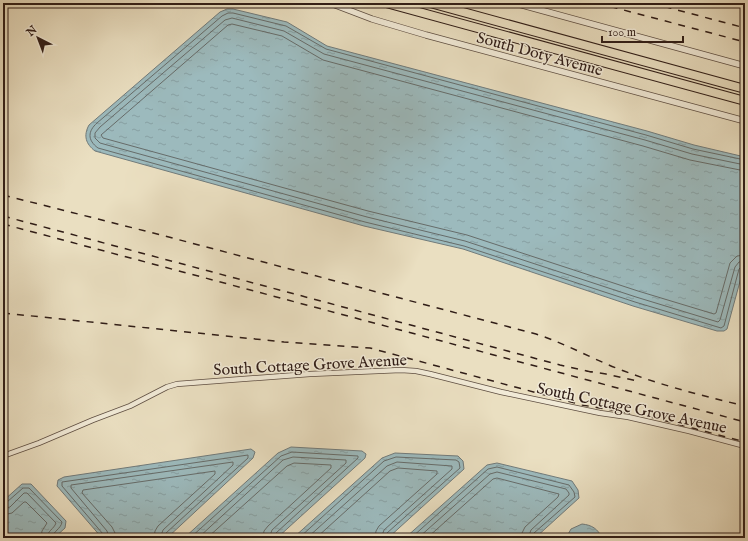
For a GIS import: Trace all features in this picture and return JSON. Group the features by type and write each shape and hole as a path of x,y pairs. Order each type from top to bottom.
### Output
{"highway":[{"path":"386,3 745,101"},
{"path":"430,3 745,89"}],"street":[{"name":"South Doty Avenue","path":"330,3 426,35 745,121"},
{"path":"515,3 745,66"},
{"name":"South Cottage Grove Avenue","path":"3,456 130,406 167,387 177,384 310,374 401,370 416,371 501,392 600,413 628,417 745,446"}],"water":[{"path":"227,9 233,9 287,22 327,46 647,131 694,145 745,157 745,263 727,329 724,331 717,331 633,306 463,249 364,226 95,151 86,140 86,133 89,125 220,12"},
{"path":"291,447 362,451 366,454 365,458 277,538 184,538 278,453"},
{"path":"251,449 255,452 253,458 167,538 102,538 57,486 58,480 64,477"},
{"path":"395,453 458,456 463,461 464,469 388,538 293,538 382,458"},
{"path":"497,463 572,481 578,490 579,498 535,538 405,538 487,465"},
{"path":"22,484 31,484 66,521 65,528 54,538 3,538 3,501"},
{"path":"582,524 589,525 594,528 599,532 602,538 566,538 571,529"}],"railway":[{"path":"597,3 745,42"},
{"path":"651,3 745,28"},
{"path":"3,195 536,334 559,342 613,367 639,376 684,390 745,406"},
{"path":"3,216 591,372"},
{"path":"3,224 745,422"},
{"path":"3,313 284,342 370,348 582,405 647,416 745,442"},
{"path":"586,371 637,381"}]}
